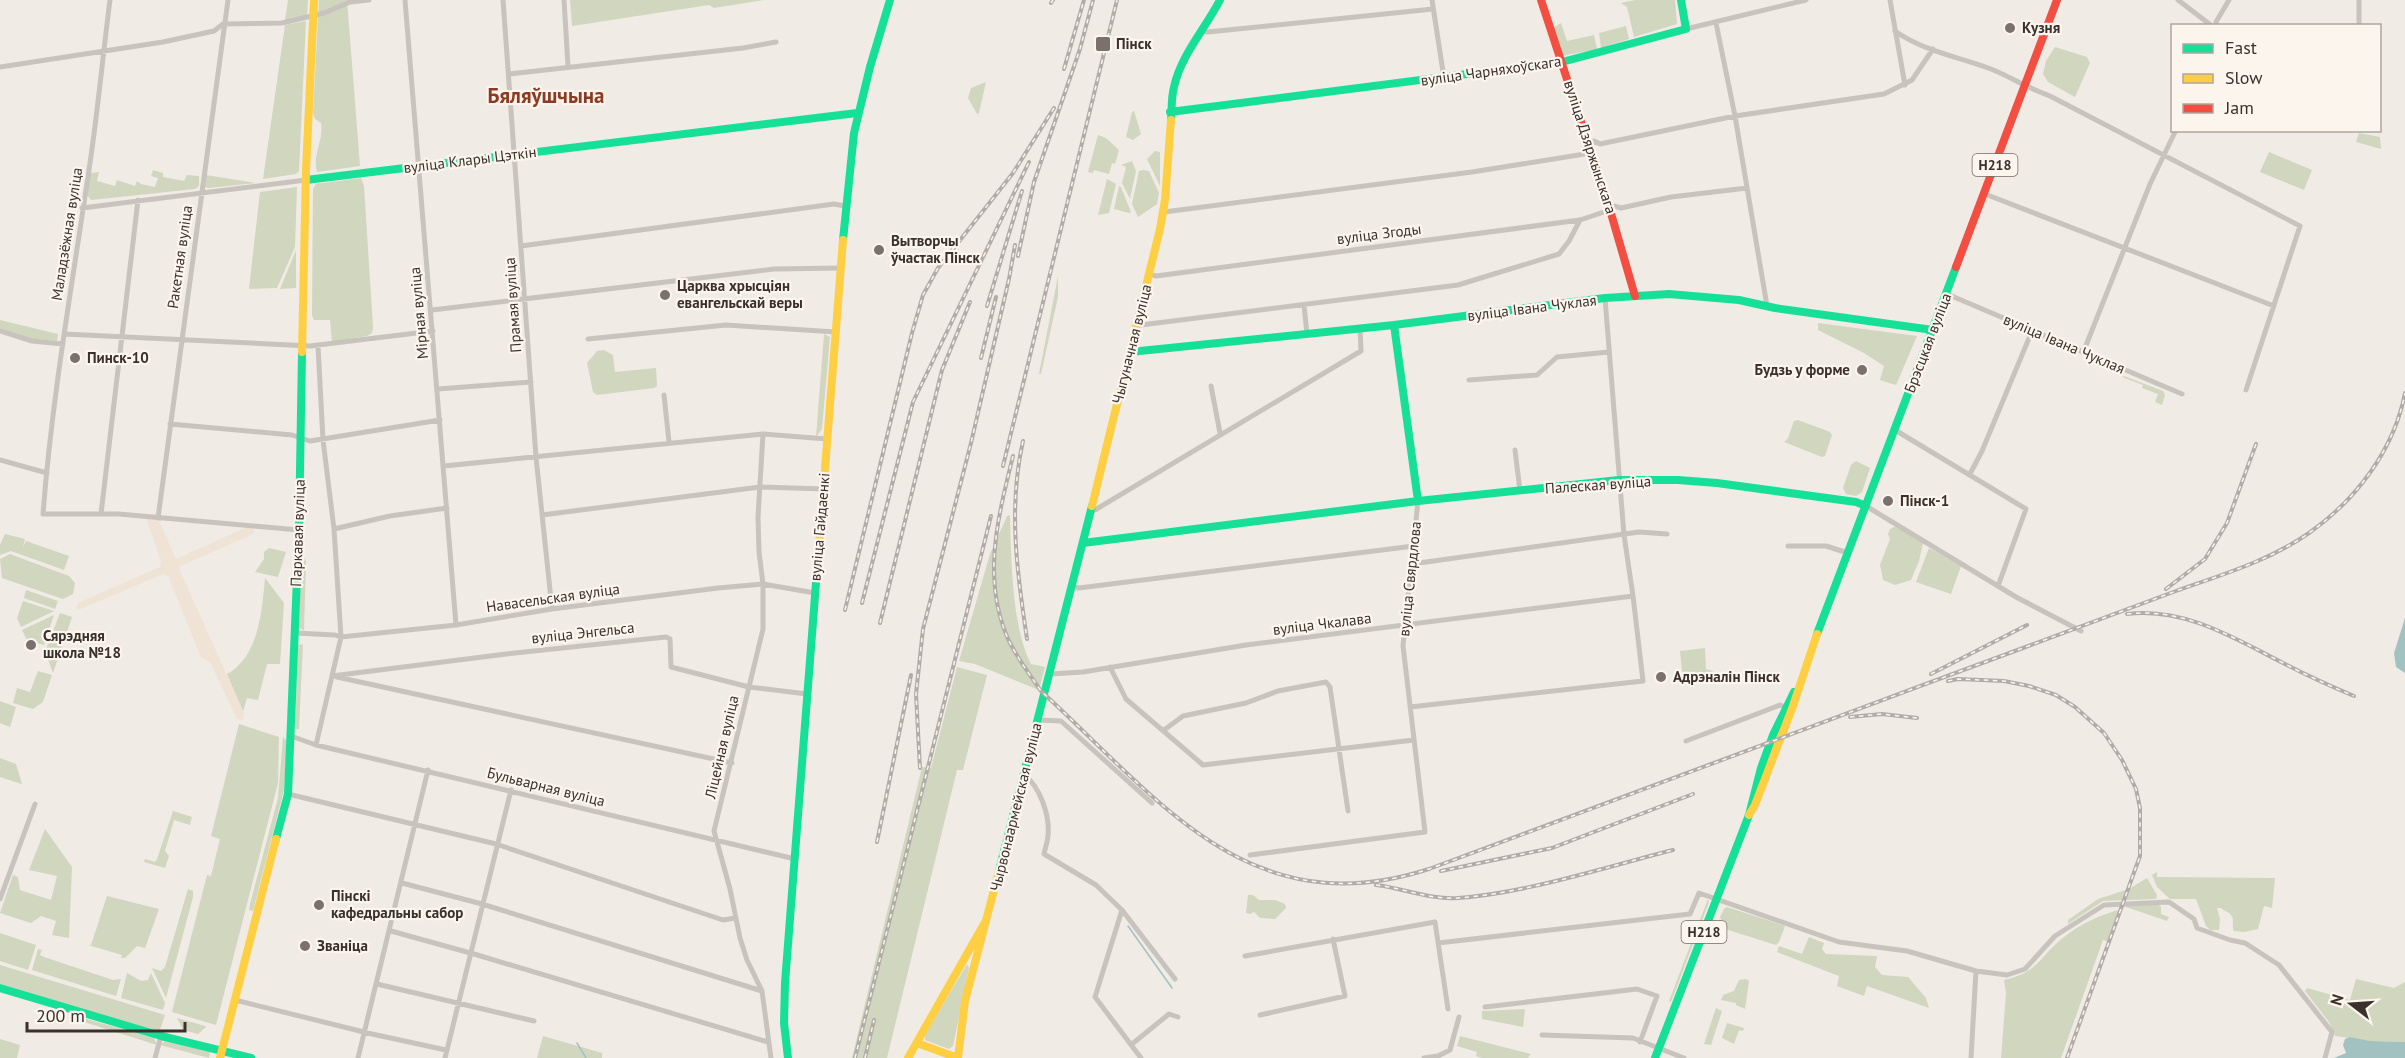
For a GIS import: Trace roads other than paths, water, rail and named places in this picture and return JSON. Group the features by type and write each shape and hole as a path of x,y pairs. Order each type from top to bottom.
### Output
{"street":[{"name":"Маладзёжная вуліца","path":"100,513 43,514 46,472 110,0"},
{"name":"Ракетная вуліца","path":"158,518 228,0"},
{"name":"Паркавая вуліца","path":"221,1054 288,794 299,530 306,180 314,0"},
{"path":"0,67 103,52 214,31 223,24 282,23 324,13 350,2 369,0"},
{"name":"Мірная вуліца","path":"405,0 456,625"},
{"name":"Прамая вуліца","path":"503,0 536,457 552,609"},
{"path":"564,0 568,66"},
{"name":"вуліца Гайдаенкі","path":"788,1058 784,1012 845,206 857,113 890,0"},
{"name":"Чыгуначная вуліца","path":"1045,694 1164,212 1170,112 1177,71 1185,54 1220,0"},
{"path":"1432,0 1444,78"},
{"name":"вуліца Дзяржынскага","path":"1541,0 1563,62 1635,296"},
{"path":"1681,0 1686,29"},
{"name":"вуліца Чарняхоўскага","path":"1170,112 1563,62 1806,0"},
{"path":"1890,0 1905,85"},
{"name":"Брэсцкая вуліца","path":"1657,1054 1793,706 1798,686 1985,194 2056,0"},
{"path":"2178,0 2209,24"},
{"path":"2216,24 2229,0"},
{"path":"2359,0 2359,24"},
{"path":"1202,31 1433,9"},
{"path":"1716,23 1735,116 1767,306"},
{"path":"1895,31 1911,41 2025,83 2033,90 2050,96 2164,154 2300,226 2246,390"},
{"path":"509,74 743,48 776,42"},
{"path":"1164,212 1472,172 1589,150 1594,141 1600,144 1735,116 1884,94 1912,80 1933,49"},
{"name":"вуліца Клары Цэткін","path":"82,208 857,113"},
{"path":"2083,353 2175,132"},
{"name":"вуліца Згоды","path":"1149,274 1156,276 1580,220 1610,210 1614,206 1621,208 1671,197 1747,188"},
{"path":"1985,194 2274,306"},
{"path":"138,200 100,513 299,530"},
{"path":"521,246 834,204 845,206"},
{"path":"1137,323 1141,325 1458,285 1559,254 1580,220"},
{"path":"432,310 525,301 774,269 841,268"},
{"name":"вуліца Івана Чуклая","path":"1947,294 2182,394"},
{"name":"вуліца Івана Чуклая","path":"1130,352 1360,329 1635,296 1701,295 1933,330"},
{"path":"1410,707 1642,681 1624,535 1605,298"},
{"path":"1304,305 1308,334"},
{"path":"588,339 726,325 836,332"},
{"name":"вуліца Свярдлова","path":"1250,855 1425,832 1403,646 1418,501 1394,325"},
{"path":"1091,509 1095,510 1360,351 1360,329"},
{"path":"64,334 318,346 433,331"},
{"path":"1970,474 1982,451 2032,331"},
{"path":"0,332 32,341 63,344"},
{"path":"316,745 341,637 334,529 323,440 318,346"},
{"path":"1469,380 1537,375 1557,357 1609,352"},
{"path":"438,389 531,382"},
{"path":"1211,386 1220,433"},
{"path":"664,395 669,442"},
{"path":"170,424 301,436 310,441 440,420"},
{"path":"1895,430 2026,509 1998,586"},
{"path":"444,466 763,434 827,439"},
{"name":"Ліцейная вуліца","path":"763,434 759,552 763,584 763,629 714,831 747,960 762,991 771,1058"},
{"path":"1515,450 1520,491"},
{"path":"0,460 46,472"},
{"name":"Палеская вуліца","path":"1083,543 1418,501 1619,480 1678,480 1717,483 1856,502 1866,506 1998,586 2081,632"},
{"path":"542,515 760,487 824,489"},
{"path":"334,529 390,516 447,508"},
{"path":"1412,564 1639,532 1666,534"},
{"path":"1072,586 1079,588 1414,546"},
{"path":"1788,546 1826,546 1848,553"},
{"name":"Навасельская вуліца","path":"295,633 341,637 456,625 552,609 763,584 815,593"},
{"name":"вуліца Чкалава","path":"1050,674 1083,672 1246,645 1633,596"},
{"name":"вуліца Энгельса","path":"332,676 494,655 666,637 670,639 671,667 749,687 807,694"},
{"path":"1110,667 1126,699 1203,765 1414,740"},
{"path":"332,676 732,763"},
{"path":"1164,730 1183,716 1246,703 1278,691 1326,682 1330,687 1348,811"},
{"name":"Брэсцкая вуліца","path":"1749,815 1770,742 1785,707 1798,686"},
{"name":"Чырвонаармейская вуліца","path":"958,1058 960,1030 975,964 1045,694"},
{"path":"1686,741 1780,705 1785,707"},
{"path":"1038,720 1061,721 1152,803"},
{"name":"Бульварная вуліца","path":"291,736 316,745 795,859"},
{"path":"358,1058 366,1033 428,770"},
{"path":"1024,775 1032,783 1047,814 1048,834 1044,854 1096,885 1122,910 1175,979"},
{"path":"444,1058 511,790"},
{"path":"288,794 496,844 723,920 735,918"},
{"path":"0,899 35,804"},
{"path":"402,883 482,904 762,991"},
{"path":"1438,943 1690,914 1699,892 1839,942 1907,951 1976,971 2007,975 2025,969 2055,936 2095,909 2104,905 2128,902 2169,902 2194,919 2197,928 2245,943 2279,965 2332,1032 2325,1058"},
{"path":"1122,910 1095,997 1141,1058"},
{"name":"Чырвонаармейская вуліца","path":"908,1058 987,920"},
{"path":"1245,956 1435,922 1448,1009"},
{"path":"390,931 768,1042"},
{"path":"1260,1015 1345,996 1333,939"},
{"path":"963,960 969,960 975,964"},
{"path":"1971,1058 1976,971"},
{"path":"377,984 534,1021"},
{"path":"0,988 221,1054 251,1058"},
{"path":"1485,1007 1637,989 1657,996 1640,1042"},
{"path":"235,1000 366,1033 446,1050"},
{"path":"1132,1044 1169,1014 1178,1017"},
{"path":"1424,1058 1438,1056 1449,1050 1459,1017"},
{"path":"1542,1035 1626,1037 1640,1042 1657,1054 1684,1058"},
{"path":"154,1058 161,1036"},
{"path":"917,1043 958,1058"}],"water":[{"path":"2405,618 2405,673 2396,667 2394,653"},
{"path":"2350,1037 2370,1041 2405,1042 2405,1058 2334,1058 2346,1053 2343,1045 2345,1039"}],"waterway":[{"path":"1128,926 1172,988"},
{"path":"577,1043 586,1058"}],"railway":[{"path":"1064,69 1084,0"},
{"path":"1018,256 1034,182 1080,49 1093,0"},
{"path":"1003,466 1117,0"},
{"path":"845,610 923,295 938,268 1013,173 1054,108"},
{"path":"862,603 913,402 1029,162"},
{"path":"987,306 1022,191"},
{"path":"920,768 916,694 923,629 971,443 1015,245"},
{"path":"981,358 996,297"},
{"path":"880,623 942,370 970,302"},
{"path":"1013,456 1002,502 995,548 996,595 1009,641 1041,691 1126,773 1168,810 1212,842 1258,867 1309,881 1365,882 1429,869 2227,573 2278,552 2326,520 2357,489 2382,454 2400,414 2405,393"},
{"path":"1023,441 1018,466 1015,516 1017,565 1027,639"},
{"path":"2166,589 2205,559 2227,523 2256,444"},
{"path":"855,1058 991,516"},
{"path":"2127,614 2169,615 2208,626 2354,696"},
{"path":"1931,674 2027,625"},
{"path":"877,842 911,675"},
{"path":"1948,681 1958,679 2004,681 2056,695 2075,707 2104,733 2122,760 2136,789 2140,808 2140,856 2067,1058"},
{"path":"1850,717 1882,714 1917,718"},
{"path":"1441,871 1552,848 1693,794"},
{"path":"1376,885 1437,897 1458,898 1484,895 1566,878 1673,850"},
{"path":"865,1058 874,1020"}],"place":[{"name":"Кузня","path":"2010,28"},
{"name":"Пінск","path":"1103,44"},
{"name":"Вытворчы ўчастак Пінск","path":"879,250"},
{"name":"Царква хрысціян евангельскай веры","path":"665,295"},
{"name":"Пинск-10","path":"75,358"},
{"name":"Будзь у форме","path":"1862,370"},
{"name":"Пінск-1","path":"1888,501"},
{"name":"Сярэдняя школа №18","path":"31,645"},
{"name":"Адрэналін Пінск","path":"1661,677"},
{"name":"Пінскі кафедральны сабор","path":"319,905"},
{"name":"Званіца","path":"305,946"}],"district":[{"name":"Бяляўшчына","path":"546,96"}]}
